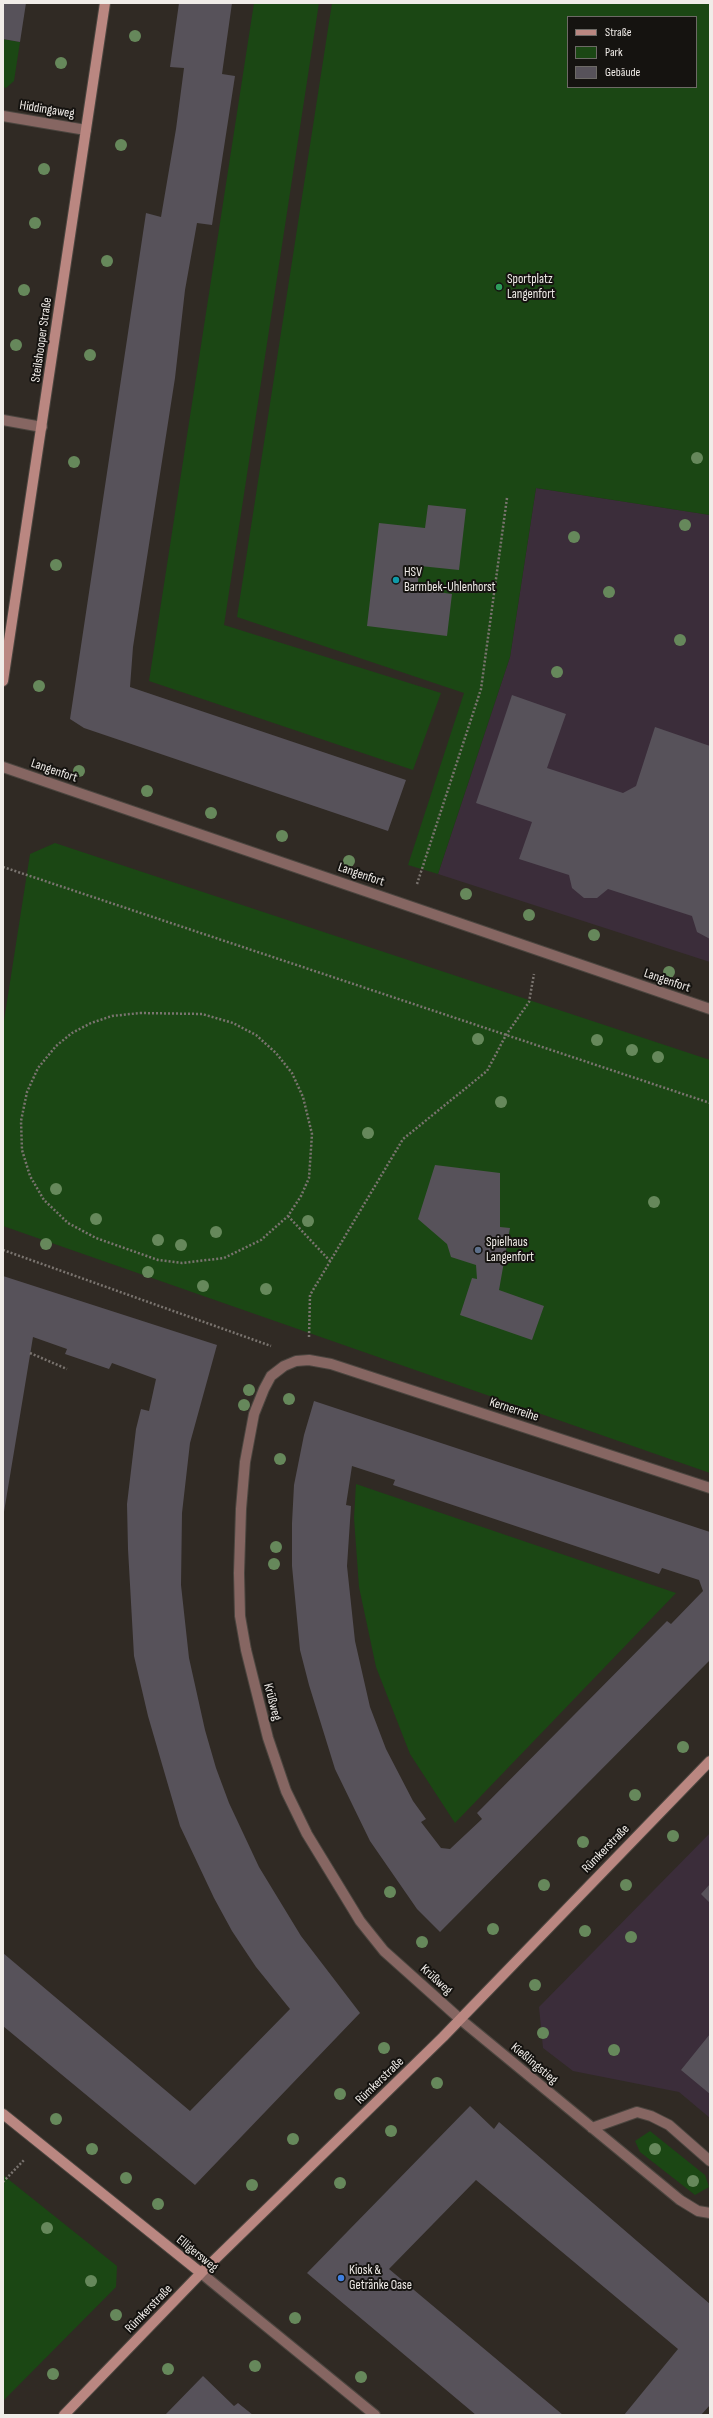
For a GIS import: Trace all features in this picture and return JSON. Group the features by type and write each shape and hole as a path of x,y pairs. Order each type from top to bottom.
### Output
{"street":[{"name":"Steilshooper Straße","path":"3,681 105,3"},
{"name":"Hiddingaweg","path":"3,116 86,130"},
{"path":"3,420 42,427"},
{"name":"Langenfort","path":"3,767 710,1009"},
{"name":"Kernerreihe","path":"309,1360 331,1364 710,1488"},
{"name":"Krüßweg","path":"309,1360 284,1366 271,1376 257,1403 245,1462 241,1509 240,1616 255,1689 286,1791 329,1874 360,1920 384,1951 460,2019"},
{"name":"Rümkerstraße","path":"64,2415 201,2273 460,2019 710,1760"},
{"name":"Kießlingstieg","path":"460,2019 680,2200 698,2211 710,2213"},
{"path":"592,2128 637,2112 669,2125 710,2161"},
{"name":"Elligersweg","path":"3,2114 375,2415"}],"path":[{"path":"410,906 480,689 507,498"},
{"path":"3,868 710,1103"},
{"path":"309,1360 310,1295 403,1139 487,1071 506,1035 529,1002 539,950"},
{"path":"140,1013 202,1014 233,1023 256,1035 276,1053 292,1074 303,1097 312,1134 309,1178 301,1196 288,1216 261,1240 224,1258 182,1263 151,1258 96,1238 68,1223 44,1200 30,1176 22,1150 21,1120 27,1092 38,1068 56,1046 72,1033 91,1023 112,1016 140,1013"},
{"path":"288,1216 330,1261"},
{"path":"3,1250 272,1346"},
{"path":"30,1353 67,1369"},
{"path":"3,2182 40,2144"}],"shaded area":[{"path":"536,488 710,515 710,962 438,874 510,657"},
{"path":"710,1833 710,2118 679,2092 573,2071 543,2048 539,2007"}],"green space":[{"path":"254,3 319,3 224,625 441,693 413,770 149,681"},
{"name":"Sportplatz Langenfort","path":"332,3 710,3 710,515 536,488 510,657 438,874 408,865 464,693 237,617"},
{"path":"3,39 20,42 14,81 6,88 3,87"},
{"path":"55,843 710,1060 710,1473 3,1226 3,1027 30,854"},
{"path":"356,1484 676,1593 455,1823 410,1754 376,1667 359,1587 354,1518"},
{"path":"650,2131 705,2175 709,2187 695,2195 640,2152 635,2141"},
{"path":"3,2175 117,2266 116,2287 3,2401"}],"building":[{"path":"3,3 26,3 20,42 3,39"},
{"path":"179,3 232,3 222,74 235,76 212,225 197,223 185,290 175,378 133,647 130,687 406,780 388,831 84,728 70,719 146,213 161,217 176,129 184,68 170,67"},
{"name":"HSV Barmbek-Uhlenhorst","path":"428,505 466,509 459,570 420,566 417,589 452,594 447,636 367,626 379,523 425,528"},
{"path":"512,695 566,714 547,768 623,793 636,786 655,727 710,746 710,939 697,932 692,916 608,889 597,898 584,898 572,888 569,875 519,859 532,822 476,803"},
{"name":"Spielhaus Langenfort","path":"435,1165 500,1173 500,1227 510,1228 499,1290 544,1306 532,1340 460,1315 472,1278 477,1279 476,1265 451,1257 447,1244 418,1219"},
{"path":"3,1276 217,1345 190,1443 182,1513 181,1585 189,1658 205,1730 216,1768 229,1803 259,1867 301,1936 360,2013 195,2185 3,2026 3,1953 190,2111 290,2009 256,1967 232,1931 214,1898 180,1826 148,1716 134,1656 127,1504 136,1429 141,1409 149,1411 156,1379 112,1363 109,1369 65,1354 67,1349 33,1337 3,1518"},
{"path":"314,1401 710,1532 710,1660 440,1932 417,1909 370,1841 335,1769 309,1685 300,1650 292,1566 294,1485 304,1435","holes":["352,1466 395,1480 393,1485 659,1574 662,1568 699,1580 703,1591 671,1624 667,1621 477,1813 482,1819 450,1849 441,1848 421,1822 426,1819 413,1801 386,1749 370,1707 355,1641 347,1566 351,1506 346,1505"]},
{"path":"710,1884 710,1903 701,1894"},
{"path":"710,2034 710,2094 681,2070"},
{"path":"470,2106 494,2129 499,2122 710,2304 710,2405 701,2415 624,2415 678,2349 476,2180 389,2269 563,2415 476,2415 307,2273"},
{"path":"203,2376 234,2406 238,2403 253,2415 165,2415"}],"place":[{"name":"Sportplatz Langenfort","path":"499,287"},
{"name":"HSV Barmbek-Uhlenhorst","path":"396,580"},
{"name":"Spielhaus Langenfort","path":"478,1250"},
{"name":"Kiosk & Getränke Oase","path":"341,2278"}]}
